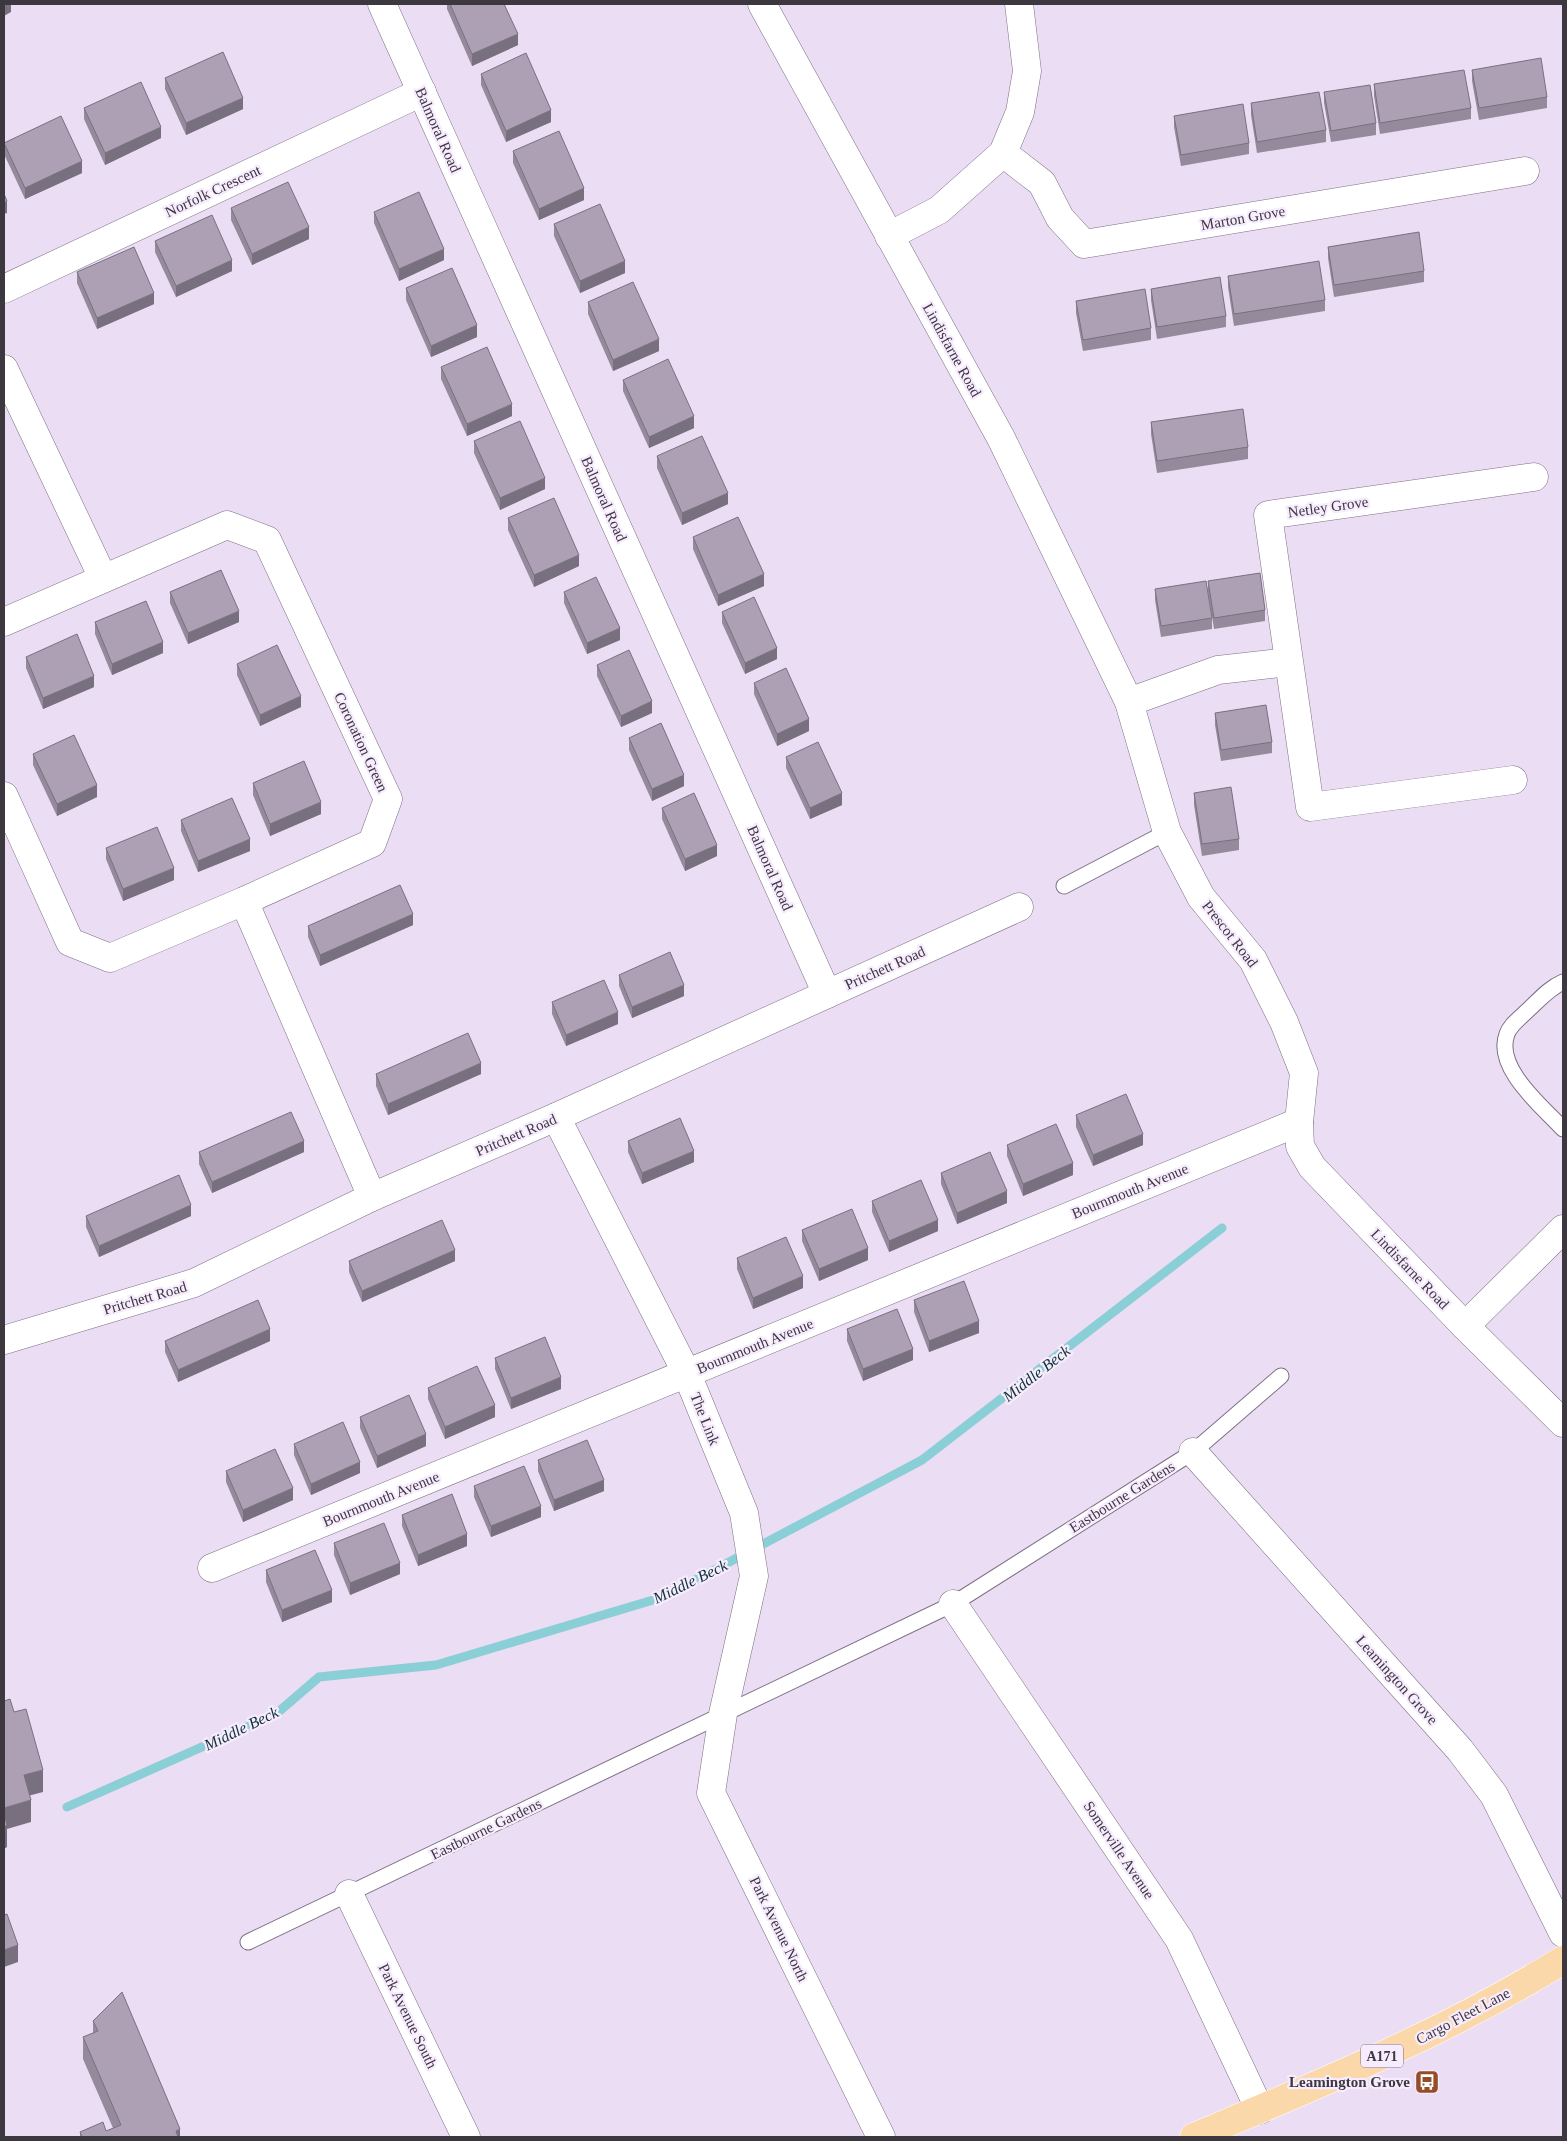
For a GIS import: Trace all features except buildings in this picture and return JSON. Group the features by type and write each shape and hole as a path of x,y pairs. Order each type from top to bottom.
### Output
{"main road":[{"name":"Cargo Fleet Lane","path":"1194,2137 1407,2046 1529,1982 1563,1960"}],"street":[{"name":"Balmoral Road","path":"382,4 827,994"},
{"name":"Lindisfarne Road","path":"762,4 1001,438 1129,702"},
{"path":"889,236 938,210 1003,153 1020,112 1027,71 1019,4"},
{"name":"Norfolk Crescent","path":"4,289 422,92"},
{"name":"Marton Grove","path":"1003,153 1042,183 1060,218 1084,244 1525,171"},
{"path":"4,369 103,578"},
{"name":"Netley Grove","path":"1513,780 1310,807 1268,515 1534,476"},
{"name":"Coronation Green","path":"4,622 227,525 268,540 388,799 372,843 244,901 110,958 70,942 4,796"},
{"path":"1129,702 1218,670 1288,662"},
{"name":"Prescot Road","path":"1129,702 1167,832 1201,897 1253,960 1284,1022 1304,1073 1298,1122 1300,1146 1312,1167"},
{"path":"244,901 372,1197"},
{"name":"Pritchett Road","path":"4,1340 194,1283 372,1197 556,1118 1019,907"},
{"name":"The Link","path":"556,1118 687,1374 744,1513 754,1576 723,1714"},
{"name":"Bournmouth Avenue","path":"212,1568 1298,1122"},
{"name":"Lindisfarne Road","path":"1312,1167 1465,1326 1563,1424"},
{"path":"1465,1326 1563,1229"},
{"name":"Leamington Grove","path":"1193,1452 1460,1750 1494,1795 1563,1933"},
{"name":"Somerville Avenue","path":"953,1604 1178,1939 1260,2110"},
{"name":"Park Avenue North","path":"723,1714 711,1794 881,2137"},
{"name":"Park Avenue South","path":"349,1894 466,2137"}],"lane":[{"path":"1064,886 1167,832"},
{"path":"1563,982 1554,986 1512,1026 1505,1040 1509,1067 1516,1078 1563,1129"},
{"name":"Eastbourne Gardens","path":"248,1942 953,1604 1193,1452 1281,1376"}],"waterway":[{"name":"Middle Beck","path":"67,1807 276,1714 319,1677 436,1665 663,1597 922,1460 1222,1228"}],"place":[{"name":"Leamington Grove","path":"1427,2082"}]}
